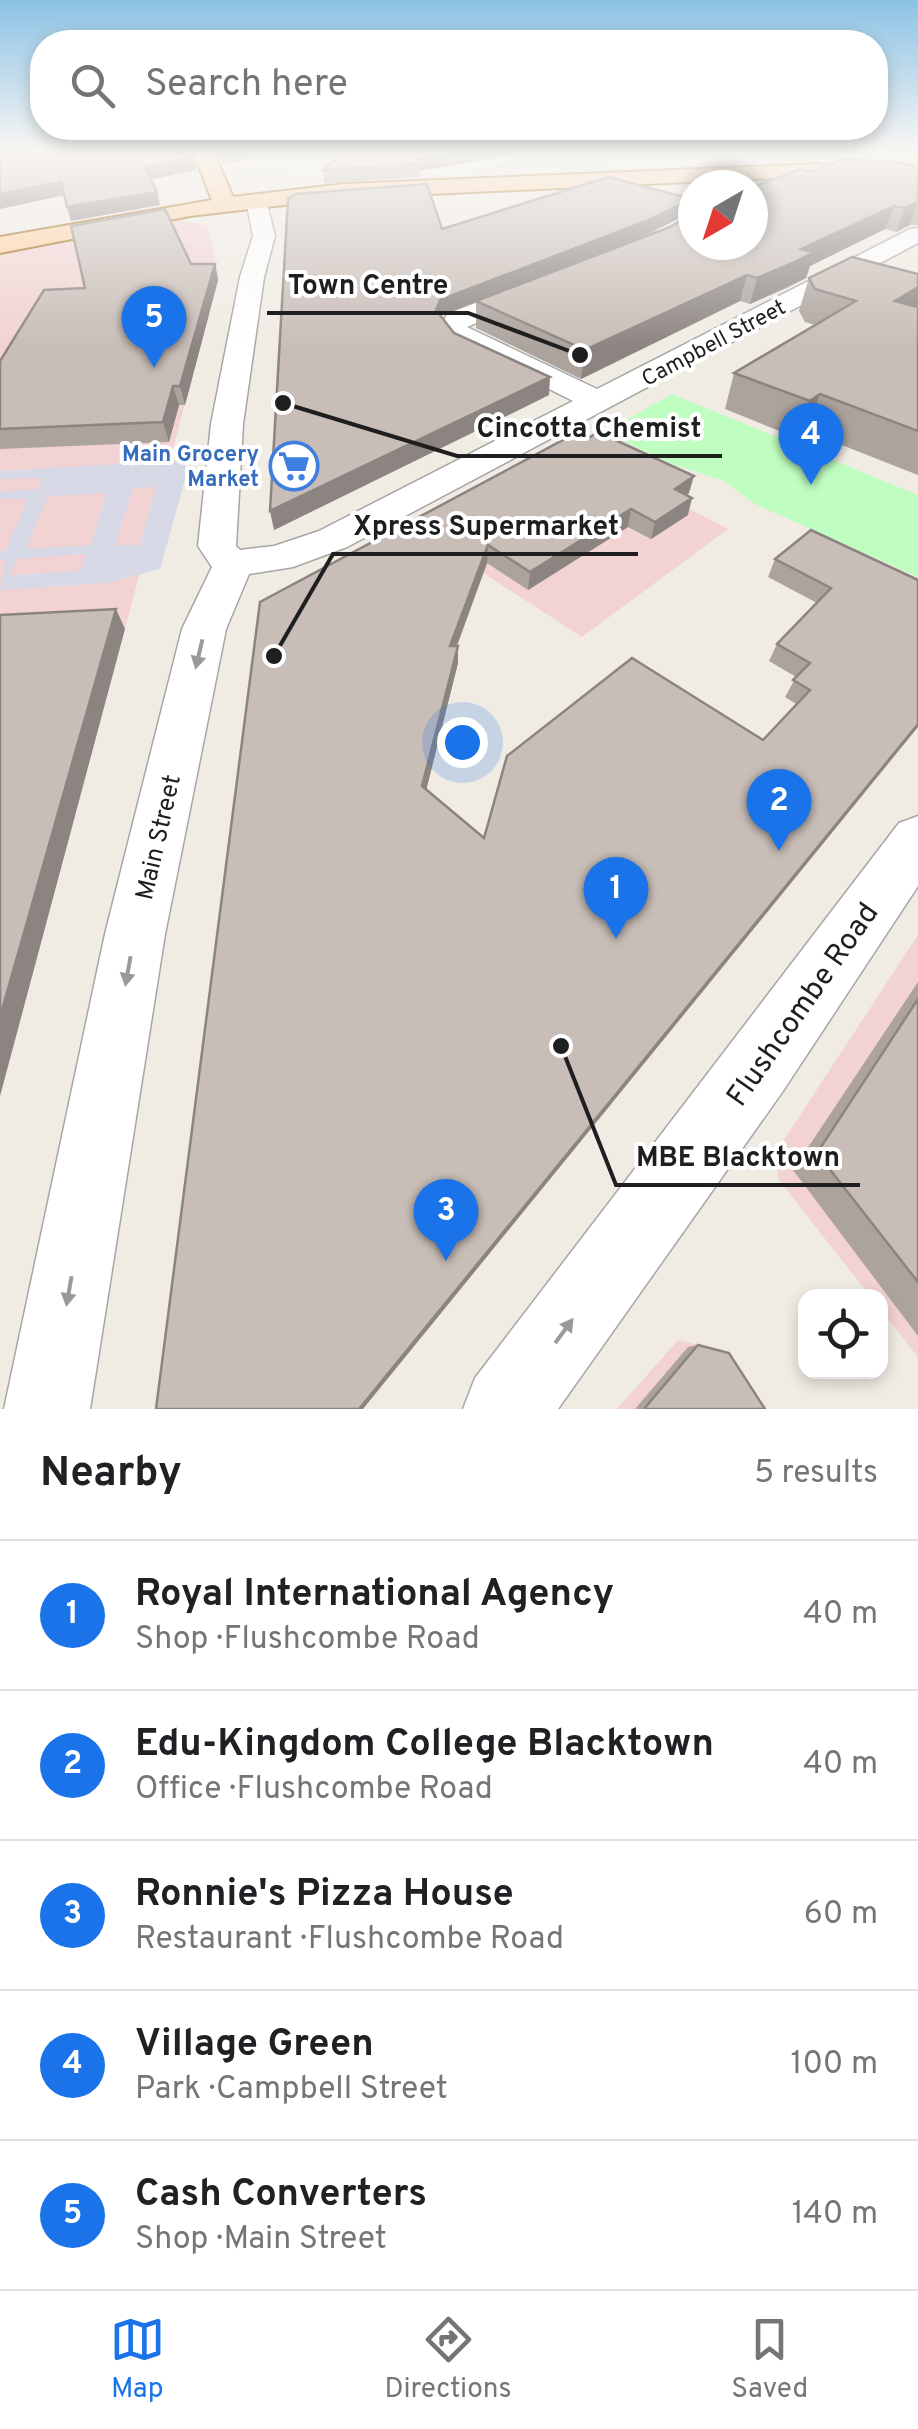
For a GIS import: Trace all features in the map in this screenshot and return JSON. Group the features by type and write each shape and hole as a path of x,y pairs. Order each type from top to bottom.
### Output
{"main road":[{"path":"0,232 219,217"},
{"path":"0,245 224,217"}],"street":[{"path":"230,217 252,276"},
{"path":"234,564 221,556 217,546 227,424 252,276 264,236 258,217"},
{"name":"Campbell Street","path":"234,564 259,562 311,548 918,234"},
{"path":"566,277 464,316 452,327 466,340 598,402"},
{"name":"Main Street","path":"47,1409 135,934 204,629 234,564"},
{"name":"Flushcombe Road","path":"506,1409 759,1067 918,840"}],"shaded area":[{"path":"175,219 207,225 219,276 0,1097 0,252"},
{"path":"568,446 728,529 582,637 414,528"},
{"path":"181,460 188,469 160,569 108,583 0,590 5,561 0,560 0,551 5,551 28,499 0,499 0,492 38,489 43,478 0,479 0,471","holes":["156,487 140,545 115,546 133,488","107,493 90,545 26,549 48,496","86,554 80,571 9,575 17,559"]},
{"path":"918,935 918,1357 888,1319 888,1289 865,1289 779,1180 774,1155"},
{"path":"678,1340 705,1346 745,1409 617,1409"}],"green space":[{"path":"672,394 918,495 918,577 755,504 724,481 669,463 605,432"}],"building":[{"path":"122,217 169,217 191,264 215,264 180,386 173,386 163,422 0,429 0,361 44,290 85,288 71,226"},
{"path":"287,217 438,217 442,229 481,217 656,217 440,300 436,310 454,333 550,377 270,511"},
{"path":"768,217 871,217 801,249 814,252 795,262 757,278 747,275 585,350 476,301 678,222 678,260 768,260"},
{"path":"852,257 918,274 918,287 895,301 918,307 918,431 820,394 810,401 734,373 856,301 815,289 809,278"},
{"path":"578,432 590,437 598,432 694,476 675,489 692,498 655,522 631,509 530,572 488,545 450,646 458,646 422,786 484,838 507,756 632,658 763,740 810,690 793,680 810,663 777,644 831,588 775,559 811,530 918,580 918,724 359,1409 156,1409 260,602"},
{"path":"116,609 0,1017 0,615"},
{"path":"918,999 918,1282 817,1153"},
{"path":"698,1345 729,1353 765,1409 644,1409"}],"place":[{"name":"Town Centre","path":"580,355"},
{"name":"Cash Converters","path":"154,368"},
{"name":"Cincotta Chemist","path":"283,403"},
{"name":"Main Grocery Market","path":"294,466"},
{"name":"Village Green","path":"811,485"},
{"name":"Xpress Supermarket","path":"274,656"},
{"name":"Edu-Kingdom College Blacktown","path":"779,851"},
{"name":"Royal International Agency","path":"616,939"},
{"name":"MBE Blacktown","path":"561,1046"},
{"name":"Ronnie's Pizza House","path":"446,1261"}]}
